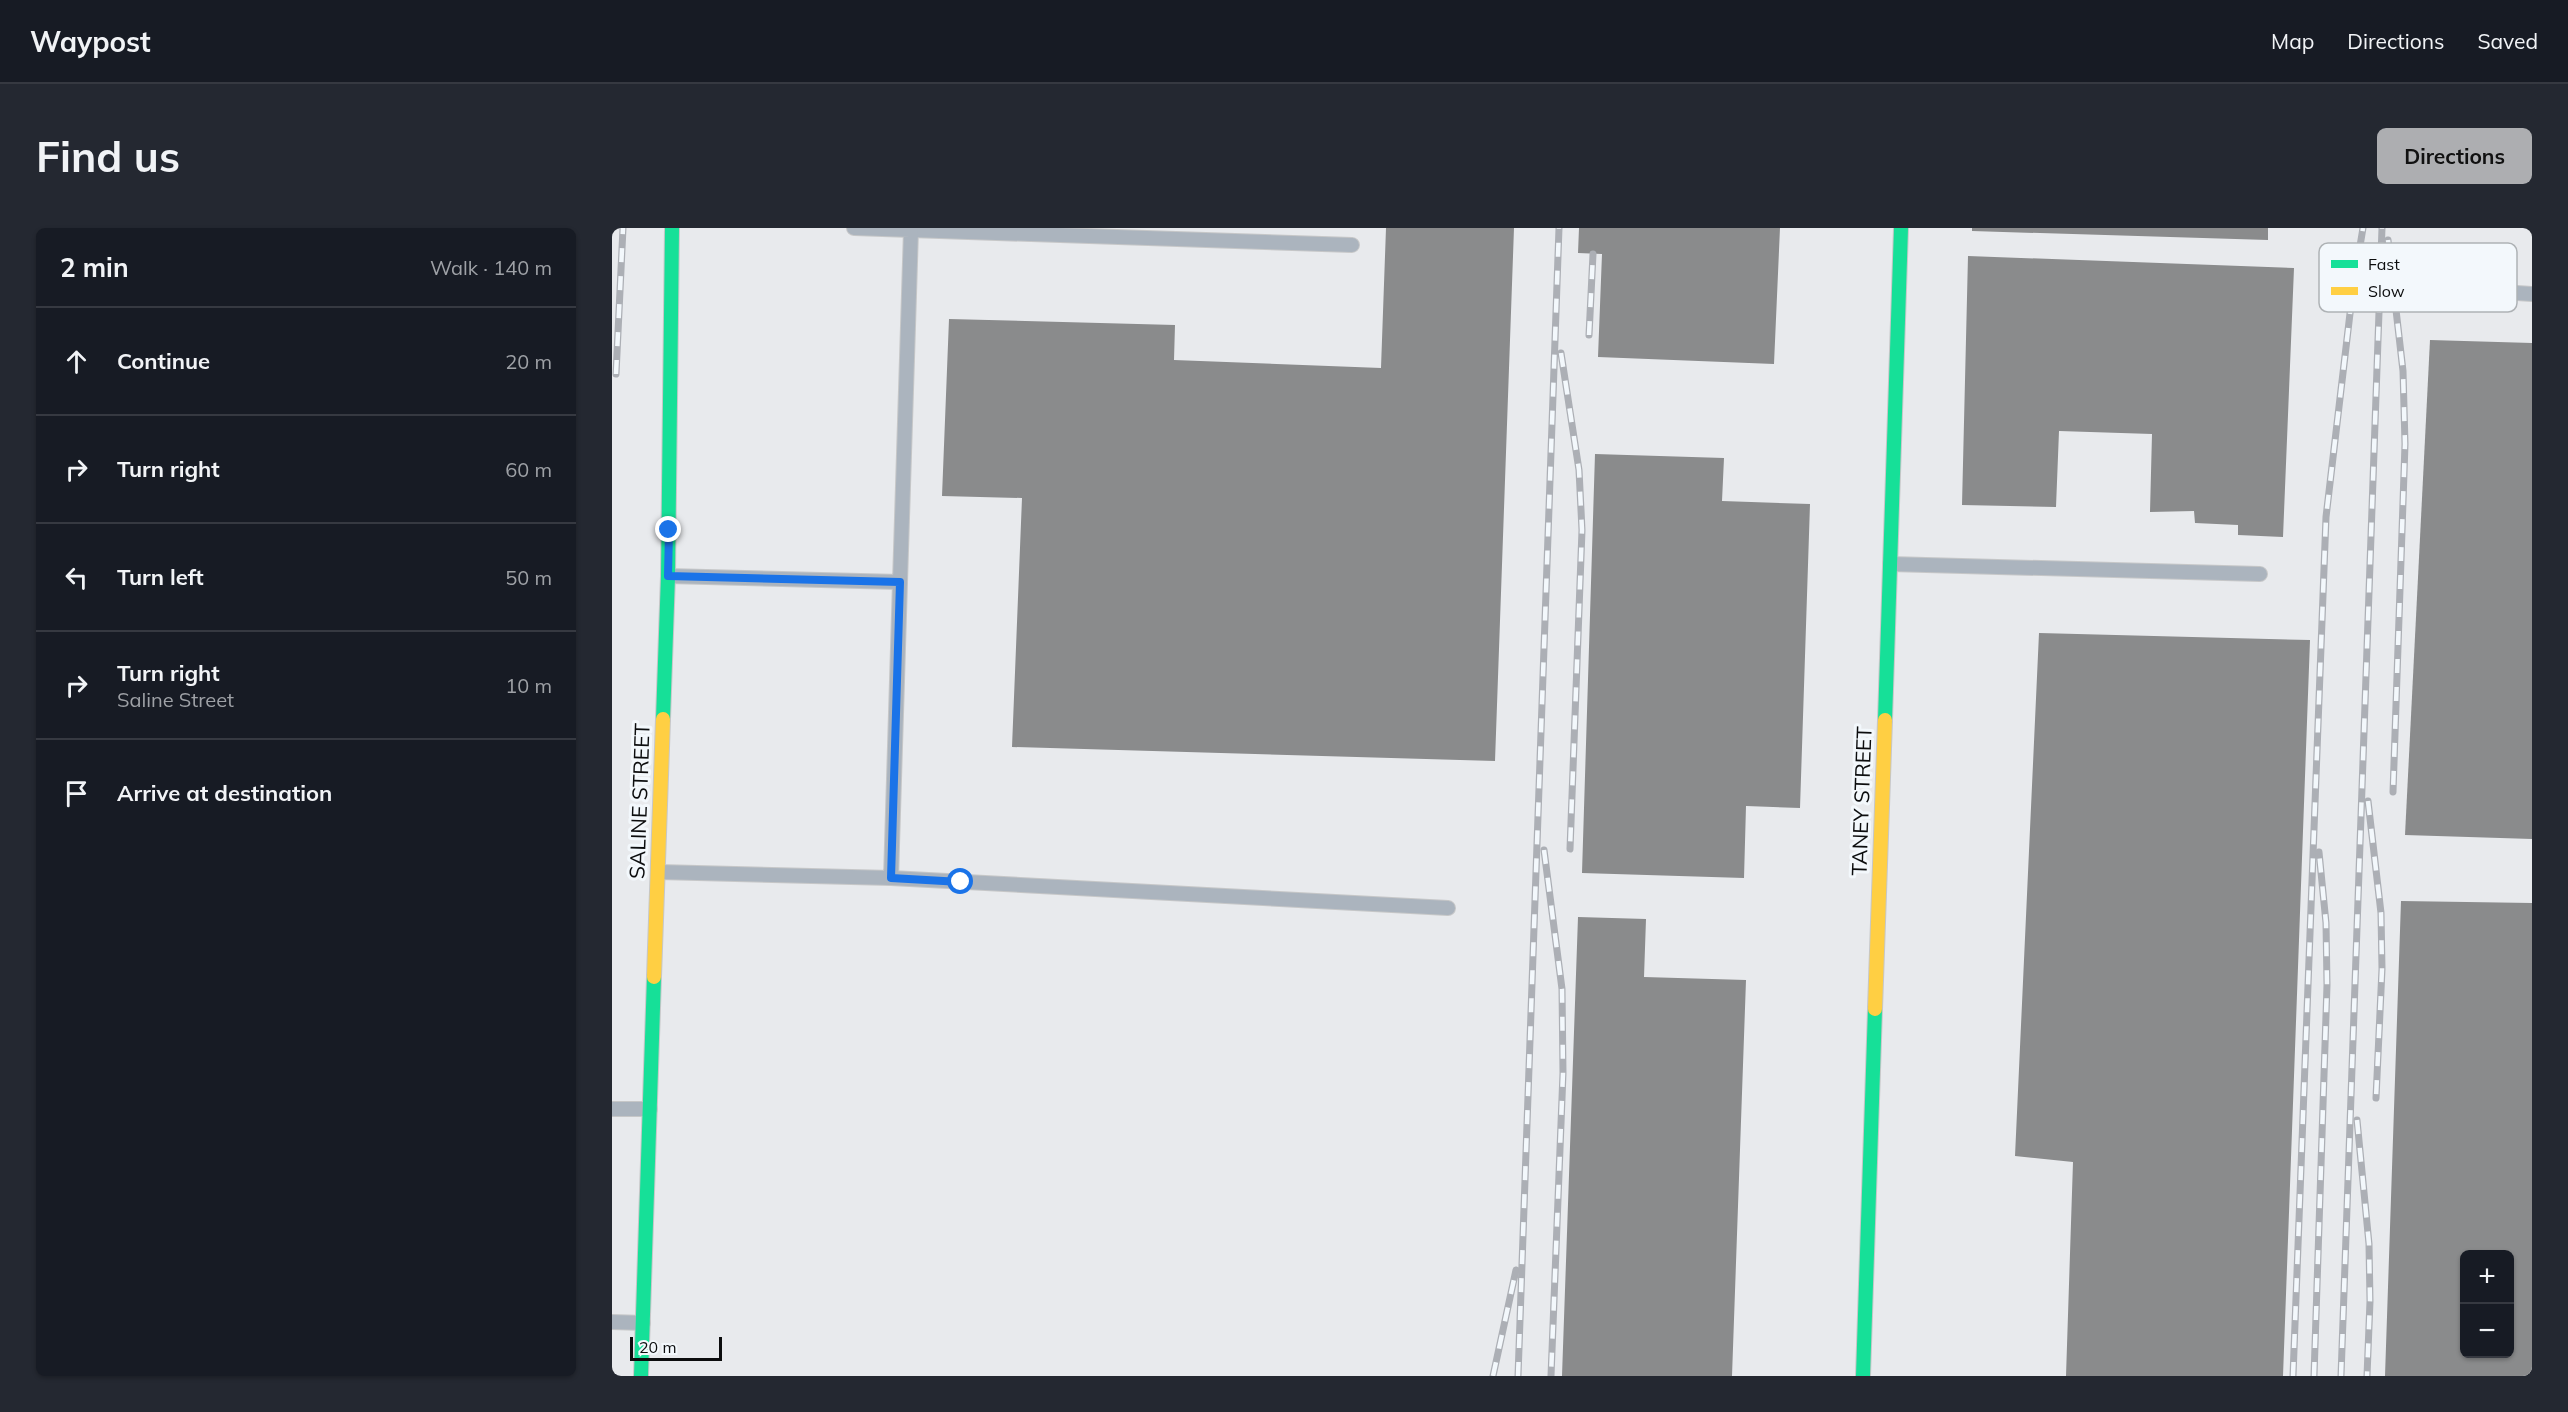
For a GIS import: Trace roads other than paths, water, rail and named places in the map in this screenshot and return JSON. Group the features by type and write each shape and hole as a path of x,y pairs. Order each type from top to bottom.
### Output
{"street":[{"name":"SALINE STREET","path":"641,1376 668,576 672,228"},
{"name":"TANEY STREET","path":"1863,1376 1890,564 1892,433 1901,228"}],"lane":[{"path":"854,228 1352,245"},
{"path":"891,878 911,230"},
{"path":"2517,293 2532,294"},
{"path":"1890,564 2260,574"},
{"path":"668,576 900,582"},
{"path":"658,872 891,878 1448,908"},
{"path":"612,1109 650,1109"},
{"path":"612,1322 643,1323"}],"railway":[{"path":"616,374 623,228"},
{"path":"1518,1376 1559,228"},
{"path":"2360,243 2363,228"},
{"path":"2381,243 2382,228"},
{"path":"1589,335 1593,254"},
{"path":"2293,1376 2326,517 2350,312"},
{"path":"2341,1376 2379,312"},
{"path":"2393,792 2405,444 2403,371 2396,312"},
{"path":"1561,353 1579,470 1582,530 1570,849"},
{"path":"2368,801 2381,913 2382,969 2376,1098"},
{"path":"1544,850 1562,989 1563,1073 1551,1376"},
{"path":"2314,1376 2327,985 2326,923 2319,852"},
{"path":"2357,1120 2369,1244 2370,1301 2367,1376"},
{"path":"1493,1376 1516,1270"}]}
